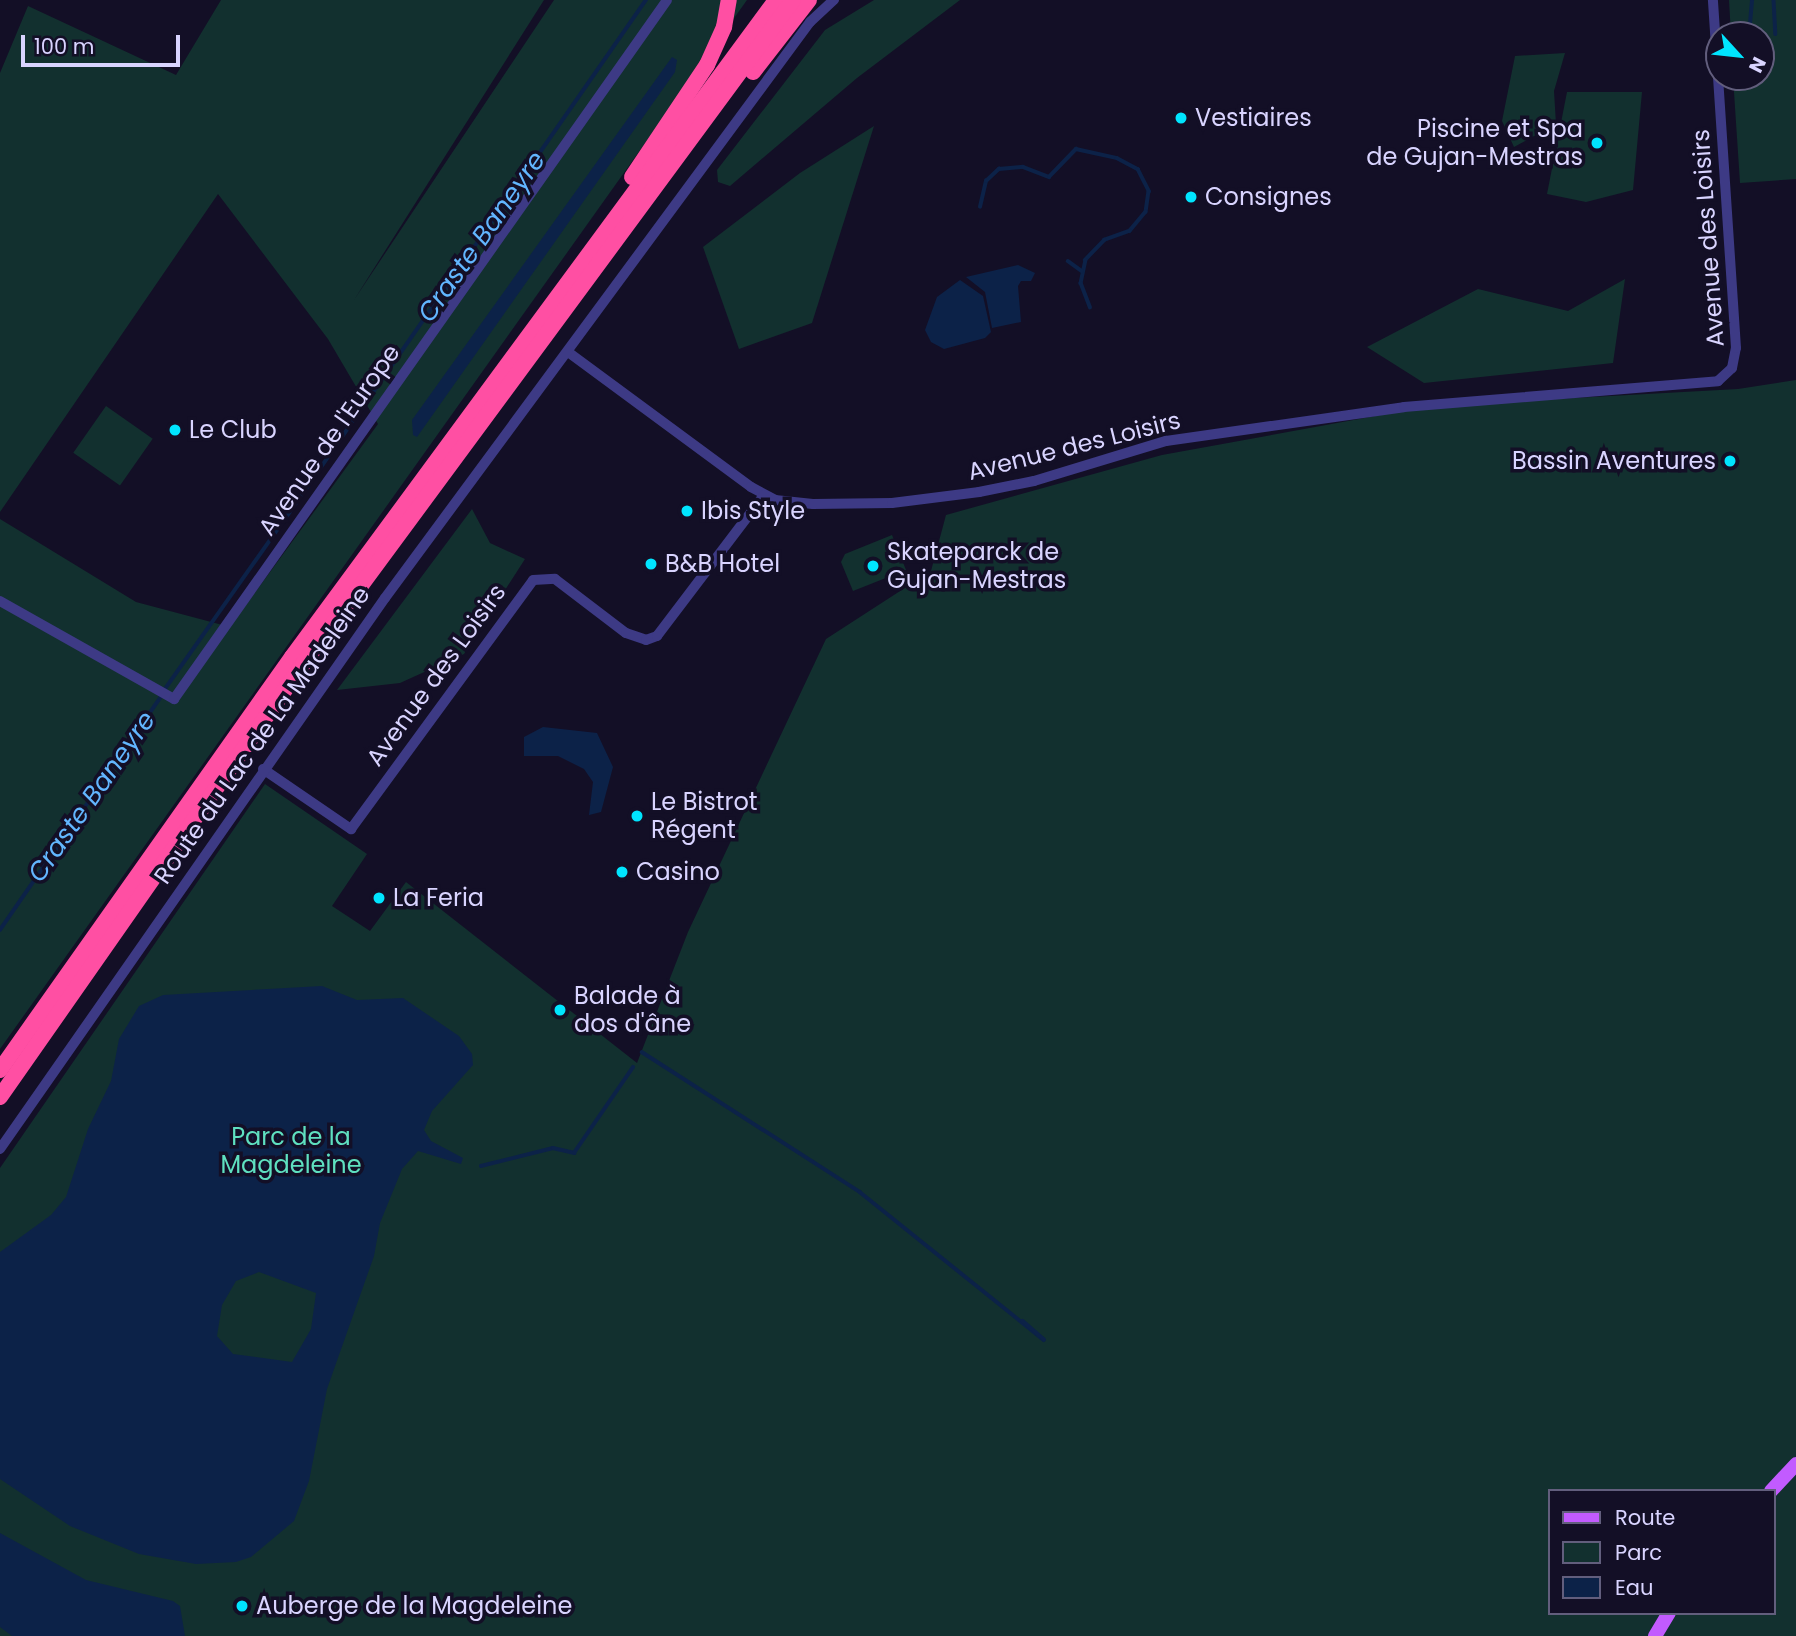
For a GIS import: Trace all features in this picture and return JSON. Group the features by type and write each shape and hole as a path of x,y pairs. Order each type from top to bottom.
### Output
{"highway":[{"path":"468,417 707,65 724,27 729,0"},
{"path":"0,1070 180,811 776,0"},
{"path":"0,1097 288,685 793,0"},
{"path":"643,203 809,0"}],"main road":[{"path":"1773,1489 1796,1464"},
{"path":"1655,1636 1668,1615"}],"street":[{"name":"Avenue de l'Europe","path":"0,601 174,699 667,0"},
{"name":"Route du Lac de La Madeleine","path":"0,1149 263,769 810,22 834,0"},
{"name":"Avenue des Loisirs","path":"263,769 351,829 533,580 555,579 626,633 646,640 657,636 764,495 813,504 928,500 1024,484 1166,441 1518,395 1718,381 1732,368 1736,348 1713,0"},
{"path":"568,352 764,495"}],"green space":[{"path":"221,0 544,0 354,300 554,0 747,0 0,1049 0,519 136,602 230,627 378,424 328,339 218,194 0,512 0,73 28,6 176,75"},
{"path":"874,0 960,0 857,78 730,186 718,182 717,170 825,30"},
{"path":"1729,0 1796,0 1796,179 1740,183 1734,91 1775,91 1775,21 1730,21"},
{"path":"1565,53 1554,91 1556,124 1514,147 1502,121 1515,56"},
{"name":"Piscine et Spa de Gujan-Mestras","path":"1567,92 1642,92 1633,190 1586,202 1547,194"},
{"path":"874,126 812,323 739,349 703,247 800,173"},
{"path":"1625,279 1613,363 1424,383 1367,347 1478,289 1568,311"},
{"name":"Parc de la Magdeleine","path":"1796,380 1796,1636 0,1636 0,1168 265,784 367,854 332,906 370,931 406,882 637,1063 688,932 826,639 931,571 946,515 1162,455 1430,406 1738,389"},
{"path":"106,406 153,439 120,485 73,453"},
{"path":"472,509 490,543 525,559 464,654 400,683 337,690"},
{"name":"Skateparck de Gujan-Mestras","path":"892,535 906,570 853,591 841,562 845,554"}],"water":[{"path":"672,57 677,60 675,72 417,437 413,435 412,420"},
{"path":"1018,265 1035,273 1031,281 1021,281 1018,286 1021,322 992,328 985,292 966,277"},
{"path":"960,280 983,296 991,332 985,338 944,349 931,342 925,330 937,297"},
{"path":"543,727 597,733 613,767 601,812 589,815 593,782 584,769 558,756 524,756 524,737"},
{"path":"322,986 357,1000 403,998 459,1036 472,1054 473,1065 432,1111 424,1130 431,1141 463,1158 461,1164 418,1151 402,1169 380,1223 374,1256 327,1389 309,1481 294,1521 251,1557 236,1562 196,1564 139,1554 70,1526 0,1479 0,1252 51,1215 66,1197 88,1129 111,1081 119,1039 139,1006 163,995","holes":["259,1272 316,1293 311,1329 292,1362 233,1354 217,1336 222,1305 236,1281"]},
{"path":"0,1533 86,1580 173,1601 180,1606 185,1636 12,1636 0,1627"}],"waterway":[{"name":"Craste Baneyre","path":"317,473 646,0"},
{"path":"1750,21 1752,0"},
{"path":"1774,0 1776,34"},
{"path":"980,207 986,181 999,169 1023,167 1049,177 1076,149 1117,158 1138,169 1149,191 1146,212 1130,231 1105,240 1086,260 1081,283 1090,307"},
{"path":"1068,261 1082,271"},
{"name":"Craste Baneyre","path":"165,689 309,485"},
{"name":"Craste Baneyre","path":"0,930 160,698"},
{"path":"642,1052 860,1192 1044,1340 1023,1322"},
{"path":"481,1166 553,1148 574,1153 633,1067"}],"place":[{"name":"Vestiaires","path":"1181,118"},
{"name":"Piscine et Spa de Gujan-Mestras","path":"1597,143"},
{"name":"Consignes","path":"1191,197"},
{"name":"Le Club","path":"175,430"},
{"name":"Bassin Aventures","path":"1730,461"},
{"name":"Ibis Style","path":"687,511"},
{"name":"B&B Hotel","path":"651,564"},
{"name":"Skateparck de Gujan-Mestras","path":"873,566"},
{"name":"Le Bistrot Régent","path":"637,816"},
{"name":"Casino","path":"622,872"},
{"name":"La Feria","path":"379,898"},
{"name":"Balade à dos d'âne","path":"560,1010"},
{"name":"Auberge de la Magdeleine","path":"242,1606"}]}
